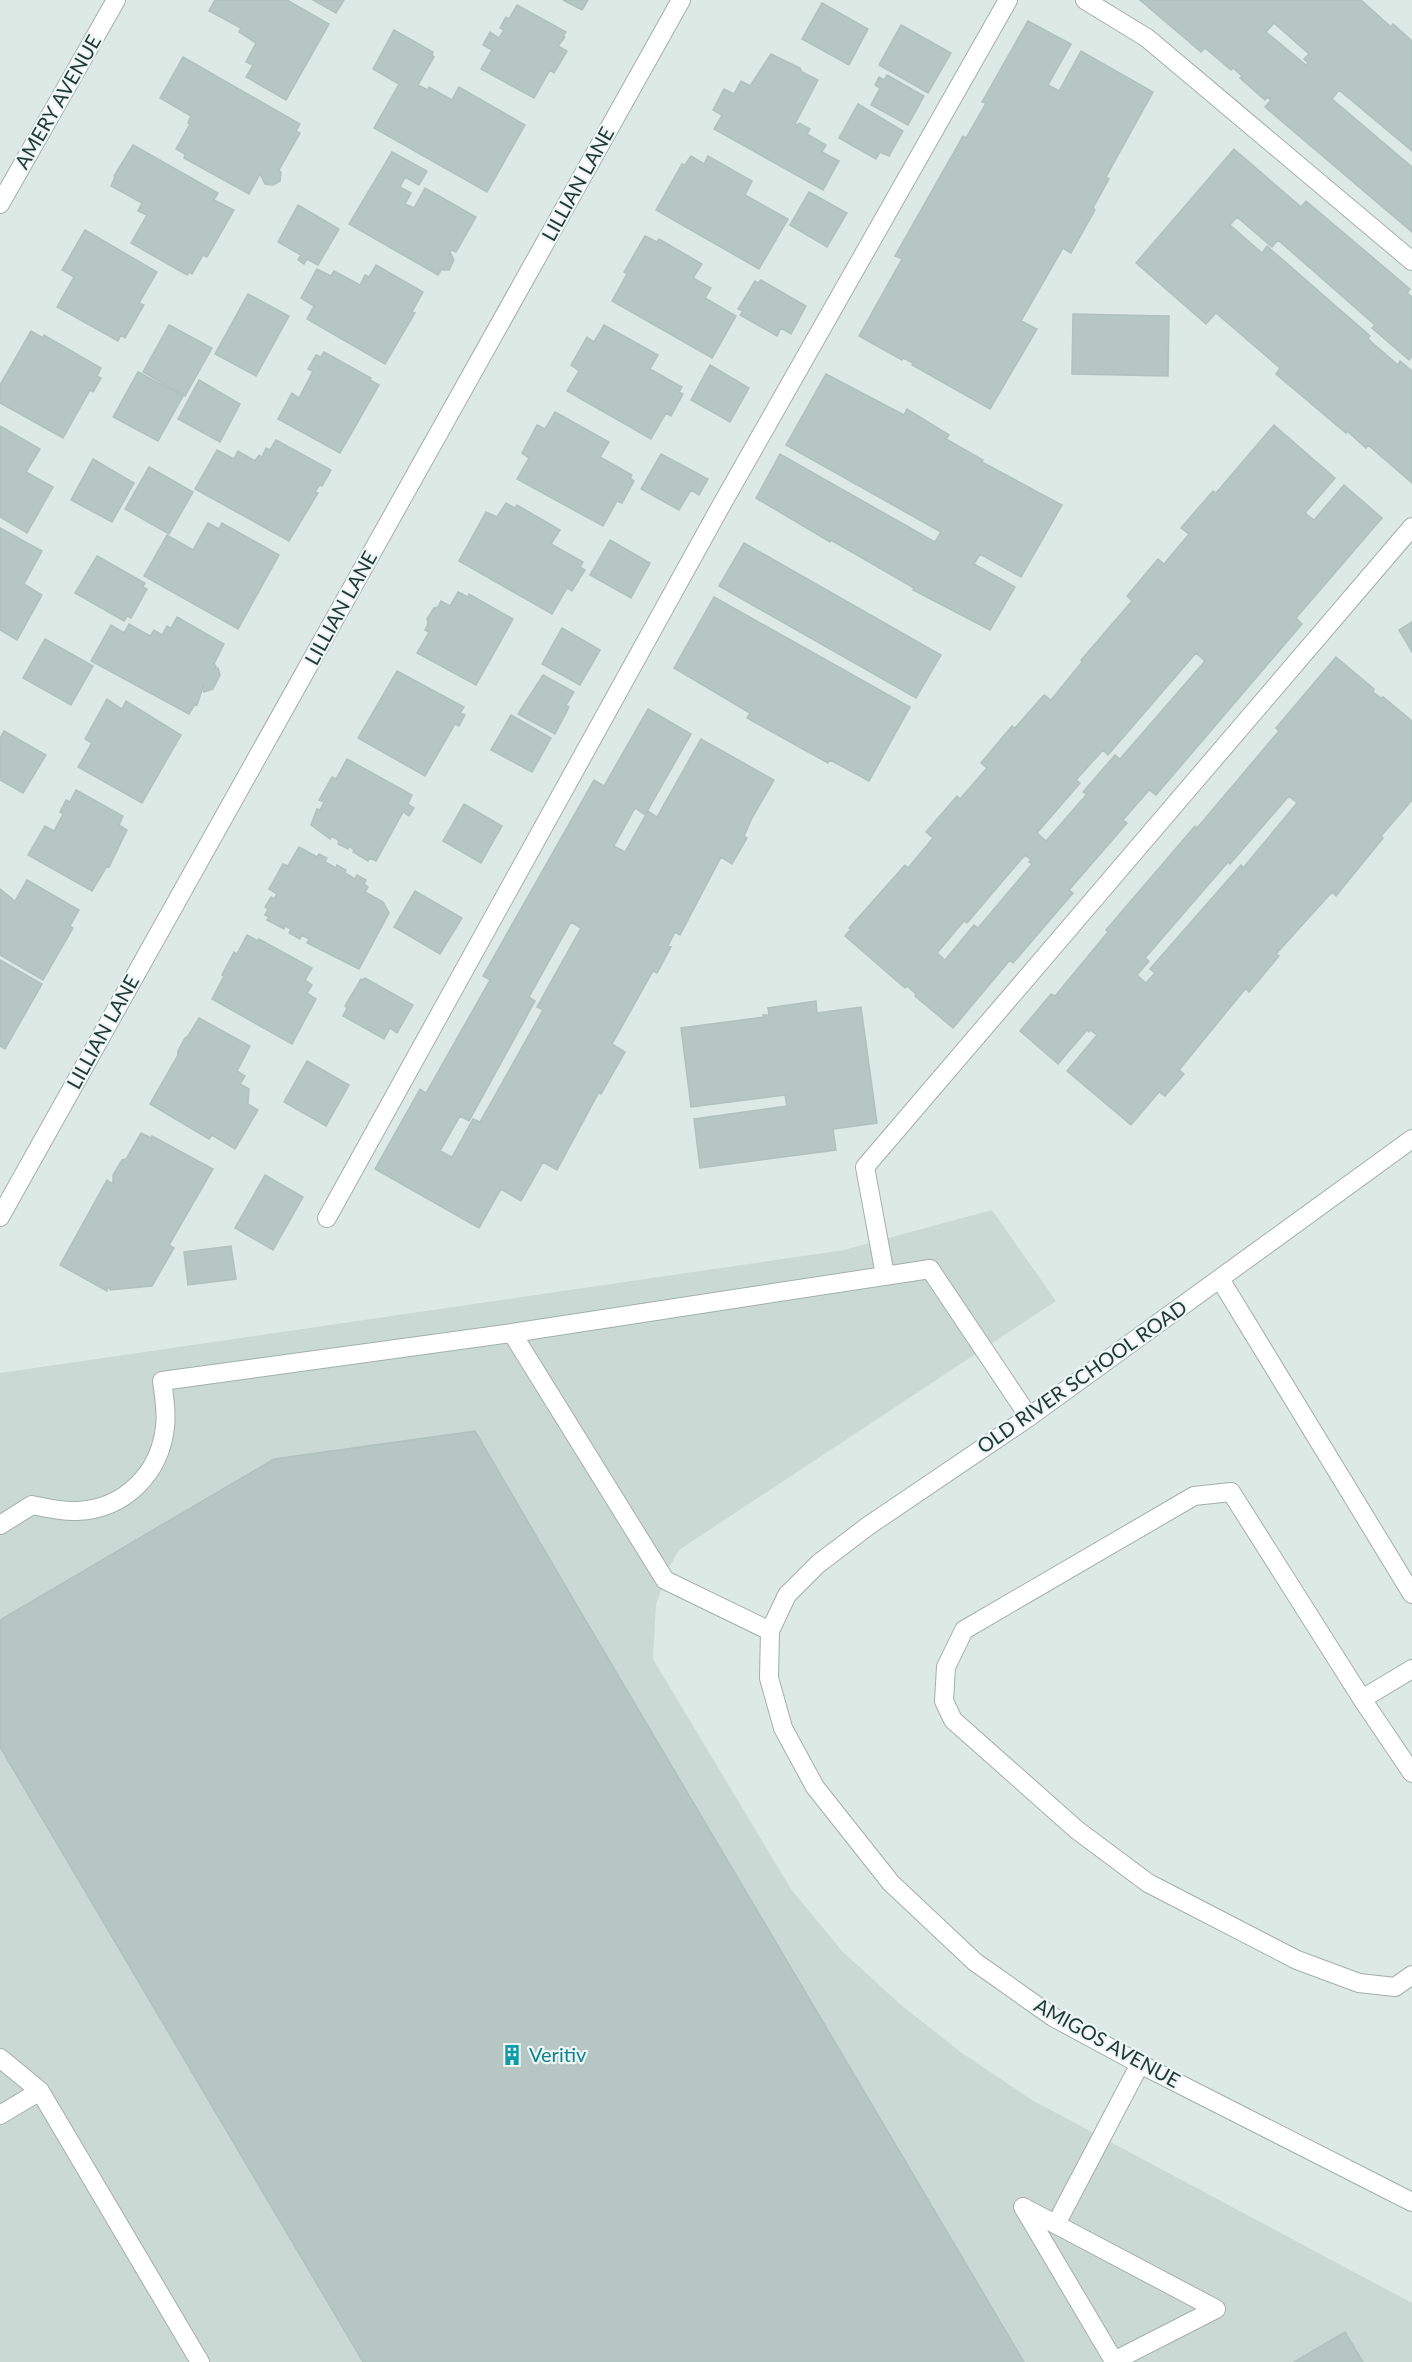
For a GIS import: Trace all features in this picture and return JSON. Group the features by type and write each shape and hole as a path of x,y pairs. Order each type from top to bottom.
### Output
{"street":[{"name":"AMERY AVENUE","path":"0,204 116,0"},
{"name":"LILLIAN LANE","path":"0,1217 681,0"},
{"path":"327,1218 722,504 1008,0"},
{"path":"1085,0 1147,38 1412,261"},
{"path":"885,1275 865,1167 1412,528"},
{"name":"OLD RIVER SCHOOL ROAD","path":"770,1630 787,1595 818,1564 868,1526 1029,1417 1412,1139"},
{"path":"0,1525 32,1505 55,1510 78,1511 117,1501 136,1488 151,1472 166,1426 162,1381 512,1333 930,1269 1029,1417"},
{"path":"1220,1279 1412,1594"},
{"path":"512,1333 665,1580 770,1630"},
{"path":"1412,1773 1362,1699 1231,1492 1194,1496 964,1630 946,1667 944,1701 953,1720 1077,1830 1148,1883 1297,1960 1359,1983 1395,1987 1412,1975"},
{"name":"AMIGOS AVENUE","path":"770,1630 769,1678 783,1728 815,1787 891,1883 975,1962 1053,2017 1140,2064 1412,2202"},
{"path":"1362,1699 1412,1669"},
{"path":"0,2058 40,2091 200,2362"},
{"path":"1056,2224 1140,2064"},
{"path":"0,2115 40,2091"},
{"path":"1023,2207 1056,2224 1216,2309 1114,2361 1023,2207"}],"shaded area":[{"path":"992,1210 1056,1301 679,1550 668,1569 656,1605 653,1659 791,1889 842,1951 901,2005 962,2053 1032,2100 1412,2303 1412,2362 0,2362 0,1373 844,1250"}],"building":[{"path":"215,0 287,0 329,24 286,100 246,77 253,65 246,62 256,43 239,32 241,28 209,11"},
{"path":"313,0 344,0 336,13"},
{"path":"563,0 588,0 582,10"},
{"path":"1140,0 1361,0 1391,27 1393,24 1412,41 1412,151 1339,90 1332,99 1412,167 1412,232 1265,107 1271,100 1267,97 1265,100 1240,78 1242,76 1233,68 1231,70 1205,48 1201,52","holes":["1274,23 1309,54 1304,59 1308,63 1306,65 1266,32"]},
{"path":"822,3 868,29 849,65 802,39"},
{"path":"517,5 566,32 558,46 567,51 554,73 550,70 534,98 481,69 492,50 483,45 490,32 499,38 504,30 500,28 506,17 509,19"},
{"path":"1028,21 1071,44 1048,85 1059,91 1081,51 1153,92 1106,177 1109,179 1093,208 1095,210 1071,253 1063,248 1021,321 1037,329 990,409 912,365 913,363 903,358 902,360 859,336 902,259 895,256 963,136 966,138 986,103 982,102"},
{"path":"901,25 951,53 928,93 879,65"},
{"path":"394,30 433,52 434,57 418,85 428,90 429,87 452,100 459,87 525,125 487,192 374,128 399,84 373,69"},
{"path":"771,54 818,80 795,124 799,123 810,129 807,134 826,145 822,152 839,161 823,190 714,129 722,115 713,110 724,89 734,94 741,81 750,86"},
{"path":"183,57 300,124 296,131 300,133 279,170 280,181 273,185 265,184 260,174 249,194 184,158 185,154 176,149 190,124 188,123 191,116 160,98"},
{"path":"887,75 924,96 908,125 871,105 880,88 875,85 879,77 884,80"},
{"path":"858,104 903,131 889,156 880,152 876,159 839,138"},
{"path":"133,145 218,193 214,200 234,210 207,257 203,255 192,274 189,272 187,275 131,243 147,215 138,211 142,203 111,186 114,176"},
{"path":"1234,149 1301,207 1306,201 1410,289 1407,293 1412,297 1412,356 1409,360 1372,328 1375,325 1278,240 1272,247 1237,217 1230,225 1262,253 1267,246 1370,336 1368,339 1398,365 1400,361 1412,371 1412,483 1368,445 1366,448 1347,431 1346,433 1276,374 1280,368 1216,313 1206,324 1136,263"},
{"path":"392,152 427,171 419,185 405,177 400,187 411,193 405,204 414,208 425,188 476,217 456,252 452,250 450,252 454,260 449,270 441,270 438,275 349,224"},
{"path":"691,156 704,164 708,156 752,181 745,195 788,219 759,269 656,210 682,164 685,165"},
{"path":"809,192 847,213 827,247 790,225"},
{"path":"298,205 339,229 318,265 307,259 304,264 298,260 301,255 278,242"},
{"path":"85,230 157,272 139,303 144,305 125,338 121,335 118,341 57,307 74,277 62,270"},
{"path":"645,236 657,242 659,239 702,264 693,278 711,288 705,298 736,316 712,358 612,301 627,274 624,272"},
{"path":"376,265 423,292 412,312 415,313 385,364 307,319 314,306 301,298 317,269 331,276 334,271 360,285 365,275 369,277"},
{"path":"761,280 806,306 791,334 781,328 777,336 740,315 743,311 738,309 755,281 758,283"},
{"path":"248,294 289,316 256,376 215,354"},
{"path":"1073,314 1169,316 1168,376 1072,374"},
{"path":"169,325 212,348 185,396 143,372"},
{"path":"604,325 658,355 650,369 682,387 679,392 683,394 671,416 666,413 651,439 567,391 579,371 571,365 587,337 594,342"},
{"path":"31,331 43,338 44,335 101,368 97,376 101,378 93,392 90,390 63,438 0,403 0,385"},
{"path":"324,352 371,378 370,380 379,385 340,453 278,419 292,393 299,398 313,371 308,369 316,355 321,357"},
{"path":"710,365 749,388 730,422 691,400"},
{"path":"138,372 183,396 158,441 113,417"},
{"path":"826,374 904,415 907,409 949,435 946,439 983,460 982,462 1062,505 1021,577 980,554 974,564 1015,587 990,630 913,590 914,588 756,498 780,454 935,542 941,532 786,445"},
{"path":"199,380 240,404 220,442 178,419"},
{"path":"555,412 609,442 600,457 632,475 630,478 634,481 622,503 617,501 603,526 517,479 529,458 522,453 537,425 545,429"},
{"path":"1274,425 1335,478 1305,513 1314,520 1344,485 1382,518 1296,618 1302,624 1156,795 1149,790 1123,820 1127,823 1069,890 1073,893 1013,963 1010,960 953,1028 915,996 916,994 907,986 905,988 845,936 851,929 849,928 905,865 908,868 933,838 926,832 957,796 960,799 987,768 981,763 1012,726 1015,728 1044,695 1051,700 1082,662 1081,660 1132,601 1127,596 1158,559 1164,564 1189,534 1181,528 1213,491 1216,493","holes":["1196,653 1205,661 1120,759 1115,755 1083,792 1087,794 1046,841 1037,833 1080,783 1076,780 1103,750 1108,755","1025,855 1032,864 978,928 974,925 945,960 937,953 964,921 967,923"]},
{"path":"0,426 40,449 26,472 53,487 27,533 0,517"},
{"path":"276,440 331,470 322,486 317,483 316,485 319,486 315,492 318,493 289,541 195,489 217,450 234,459 238,451 255,461 259,455 262,457 266,448 270,450"},
{"path":"661,454 708,479 699,495 691,490 679,510 641,489"},
{"path":"93,459 134,483 112,522 71,500"},
{"path":"149,467 193,492 169,534 125,509"},
{"path":"506,503 515,508 517,505 560,530 551,544 583,562 580,567 585,570 572,591 567,588 552,614 459,561 486,512 497,517"},
{"path":"208,523 219,529 222,523 279,555 238,629 144,576 167,535 193,550"},
{"path":"0,528 42,551 24,584 42,595 17,640 0,630"},
{"path":"610,540 650,563 631,598 590,575"},
{"path":"744,543 941,655 916,698 719,586"},
{"path":"97,556 145,583 143,587 147,589 131,618 127,616 124,621 75,593"},
{"path":"458,592 468,597 469,594 513,619 476,685 417,653 429,632 425,630 428,624 427,619 434,608 438,607 441,601 450,606"},
{"path":"714,597 910,707 869,781 830,760 828,763 747,718 750,713 674,668"},
{"path":"177,617 224,644 214,664 216,666 214,669 218,668 220,675 213,689 204,692 203,687 197,705 195,704 189,714 91,661 111,625 124,633 129,624 150,636 154,630 162,635 167,626 171,628"},
{"path":"1412,622 1412,652 1399,630"},
{"path":"562,628 600,650 580,685 542,664"},
{"path":"45,639 93,666 71,705 23,678"},
{"path":"1336,657 1374,689 1373,692 1383,697 1412,721 1412,800 1381,836 1383,838 1336,896 1332,892 1276,954 1279,956 1249,992 1246,988 1179,1070 1184,1074 1165,1096 1159,1092 1131,1125 1067,1071 1097,1035 1087,1030 1058,1064 1020,1031 1051,994 1055,996 1108,932 1106,930 1279,731 1276,728","holes":["1289,796 1297,803 1243,868 1241,865 1150,969 1155,973 1146,983 1137,975 1149,961 1145,958"]},
{"path":"397,671 464,707 460,713 465,715 459,726 455,724 425,776 358,738"},
{"path":"543,675 574,692 566,705 569,707 555,734 518,714"},
{"path":"107,699 122,709 126,701 181,735 142,803 78,767 92,743 85,739"},
{"path":"648,709 691,734 645,815 635,808 614,846 625,852 648,811 657,817 701,739 774,780 752,818 744,836 747,838 732,864 721,857 680,935 675,932 668,946 671,947 657,973 653,971 612,1044 625,1052 601,1094 599,1092 557,1170 543,1162 521,1201 501,1189 479,1228 375,1169 420,1089 426,1093 490,980 483,976 594,780 604,786","holes":["571,922 581,928 537,1007 543,1010 480,1122 473,1119 452,1157 440,1151 460,1116 469,1121 535,1001 529,997"]},
{"path":"511,715 551,738 532,772 491,750"},
{"path":"4,731 46,755 23,793 0,780 0,738"},
{"path":"347,759 412,795 408,804 414,808 409,816 403,812 376,861 370,858 368,861 353,852 354,850 349,846 348,849 338,844 339,841 332,836 330,839 311,825 317,809 320,810 324,802 319,800 332,777 336,779"},
{"path":"76,790 123,816 119,825 127,830 109,867 107,866 92,891 28,855 45,826 54,831 63,814 60,812 66,800 70,802"},
{"path":"464,804 502,826 481,863 443,841"},
{"path":"299,847 317,857 319,854 327,858 325,862 346,870 345,873 355,879 357,875 366,880 364,884 368,887 365,892 383,902 389,913 359,969 307,943 309,939 302,935 300,939 289,933 291,929 285,926 284,929 267,920 269,917 265,915 268,909 265,907 271,897 274,899 277,894 269,889 283,864 288,866"},
{"path":"27,880 79,910 70,926 73,928 43,980 0,955 0,889 15,901"},
{"path":"415,891 462,918 440,954 394,927"},
{"path":"247,935 258,941 259,939 312,968 305,980 312,985 307,993 316,999 292,1044 212,999 234,952 237,954"},
{"path":"0,960 42,984 5,1049 0,1046"},
{"path":"365,978 413,1005 397,1033 390,1028 384,1039 343,1016 347,1008 345,1006 361,979"},
{"path":"816,1001 817,1013 861,1007 877,1123 833,1129 836,1150 700,1168 694,1119 787,1106 785,1095 691,1107 681,1028 764,1017 763,1015 769,1015 768,1008"},
{"path":"199,1018 250,1046 237,1071 245,1076 240,1084 249,1089 248,1104 258,1110 235,1149 212,1135 209,1139 150,1104 185,1038"},
{"path":"307,1061 349,1085 326,1126 284,1102"},
{"path":"141,1133 151,1138 152,1136 213,1169 169,1245 174,1248 152,1286 110,1290 107,1288 107,1291 60,1265 107,1180 113,1184 113,1175 122,1160 126,1159"},
{"path":"265,1175 303,1197 273,1250 235,1228"},
{"path":"231,1246 236,1279 188,1285 184,1252"},
{"name":"Veritiv","path":"475,1431 1024,2362 363,2362 0,1747 0,1620 274,1459"},
{"path":"1345,2332 1363,2362 1294,2362"}],"place":[{"name":"Veritiv","path":"512,2055"}]}
